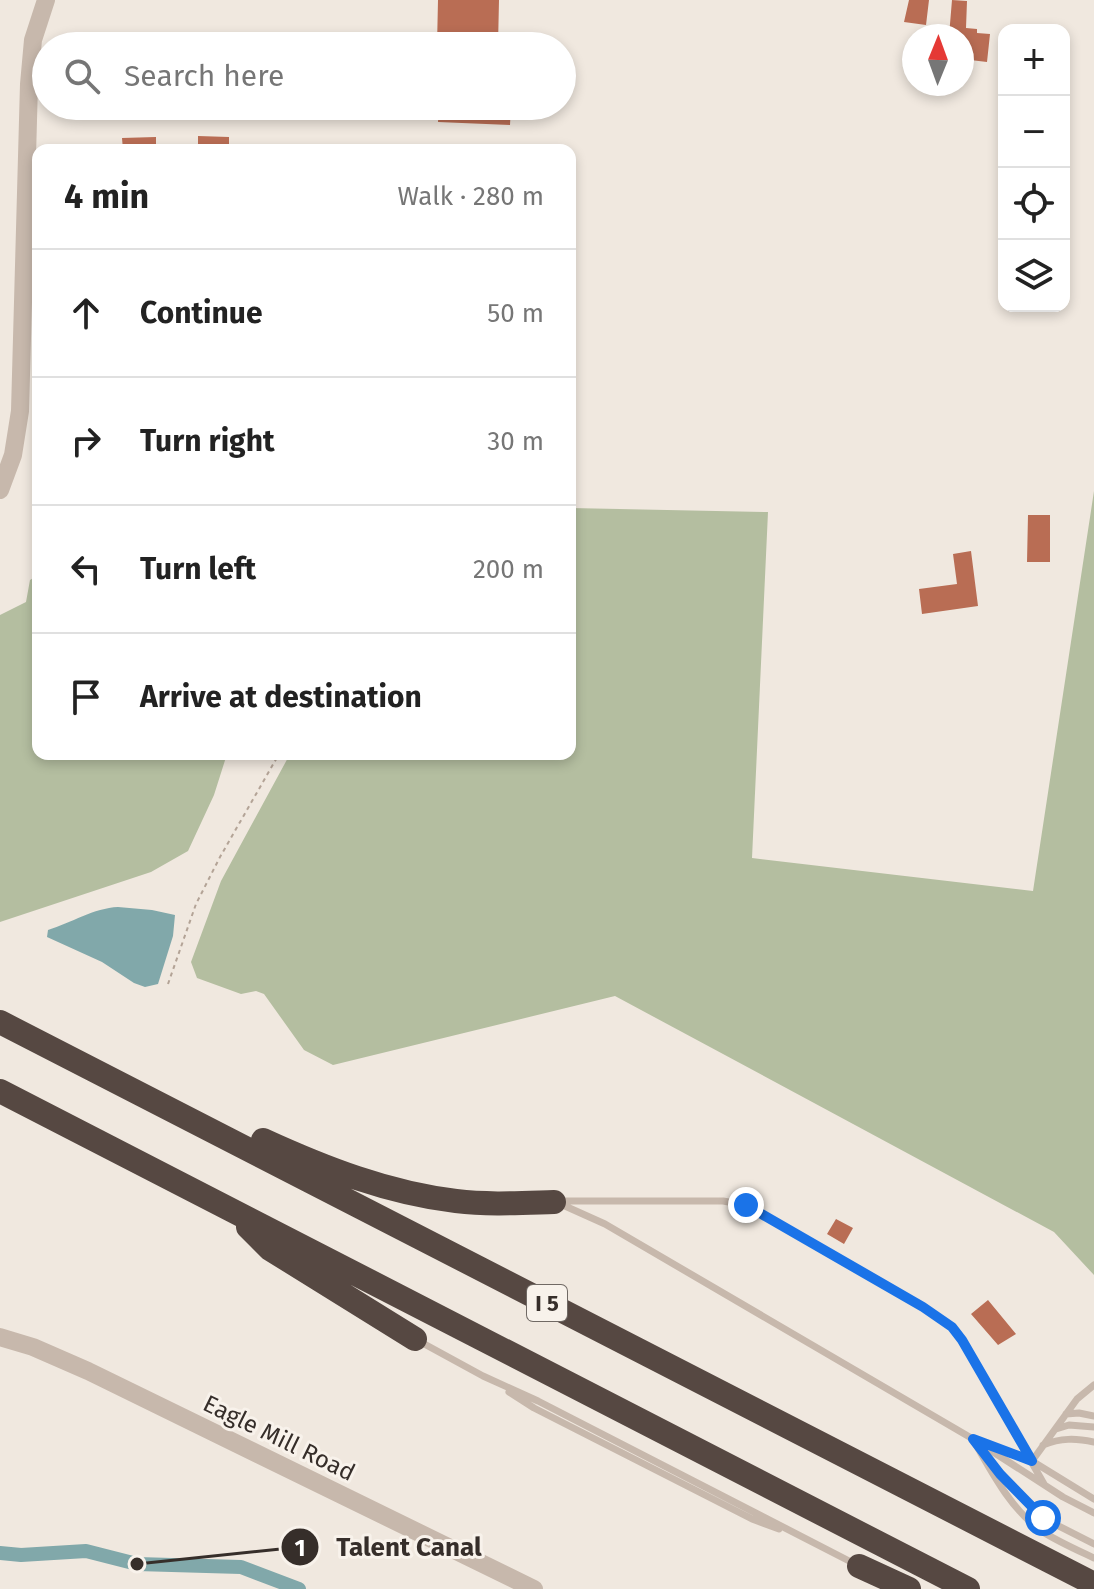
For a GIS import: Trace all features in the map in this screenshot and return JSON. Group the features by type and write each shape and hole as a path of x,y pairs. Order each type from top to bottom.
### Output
{"highway":[{"path":"0,1020 286,1150 358,1179 456,1201 554,1202"},
{"name":"I 5","path":"0,1020 1094,1584"},
{"path":"0,1091 968,1589"},
{"path":"226,1207 270,1249 415,1339"},
{"path":"859,1566 909,1589"}],"street":[{"path":"36,32 46,0"},
{"path":"0,490 13,455 20,411 32,51"},
{"name":"Eagle Mill Road","path":"0,1337 33,1347 88,1371 534,1589"}],"lane":[{"path":"554,1202 723,1201 746,1205 923,1307 952,1327 962,1340 1045,1486"},
{"path":"554,1202 572,1207 605,1224 1094,1513"},
{"path":"415,1339 534,1408 752,1519 802,1538 859,1566"},
{"path":"1032,1461 1084,1391 1094,1385"},
{"path":"1066,1414 1094,1416"},
{"path":"1054,1429 1069,1425 1094,1427"},
{"path":"973,1439 1032,1461 1094,1499"},
{"path":"973,1439 1000,1474 1043,1518 1094,1544"},
{"path":"973,1439 995,1478 1018,1508 1041,1530 1094,1558"},
{"path":"1041,1445 1058,1439 1094,1442"}],"path":[{"path":"168,984 196,904 276,760"}],"green space":[{"path":"1094,491 1094,1275 1054,1232 615,996 333,1065 304,1050 264,994 256,991 241,994 197,978 191,962 221,881 287,760 576,760 576,508 768,512 752,858 1033,891"},
{"path":"30,580 32,760 225,760 214,795 188,851 151,872 0,922 0,615 26,602"}],"water":[{"path":"118,907 175,915 173,936 158,984 145,987 134,983 102,962 47,937 48,930 91,913"}],"building":[{"path":"438,0 499,0 498,32 437,32"},
{"path":"909,0 929,0 926,24 904,22"},
{"path":"952,0 967,1 966,24 950,24"},
{"path":"974,29 977,33 990,34 987,62 974,60"},
{"path":"438,120 510,120 510,125"},
{"path":"198,136 229,137 229,144 198,144"},
{"path":"156,137 156,144 122,144 122,138"},
{"path":"1028,515 1050,515 1050,562 1027,562"},
{"path":"971,551 978,606 922,614 919,589 957,584 953,554"},
{"path":"836,1219 853,1228 844,1244 827,1234"},
{"path":"988,1300 1016,1334 998,1345 971,1314"}],"waterway":[{"path":"0,1553 21,1555 86,1551 137,1564 241,1567 299,1589"}],"place":[{"name":"Talent Canal","path":"137,1564"}],"route":[{"path":"746,1205 923,1307 952,1327 1032,1461 973,1439 1000,1474 1043,1518"}]}
